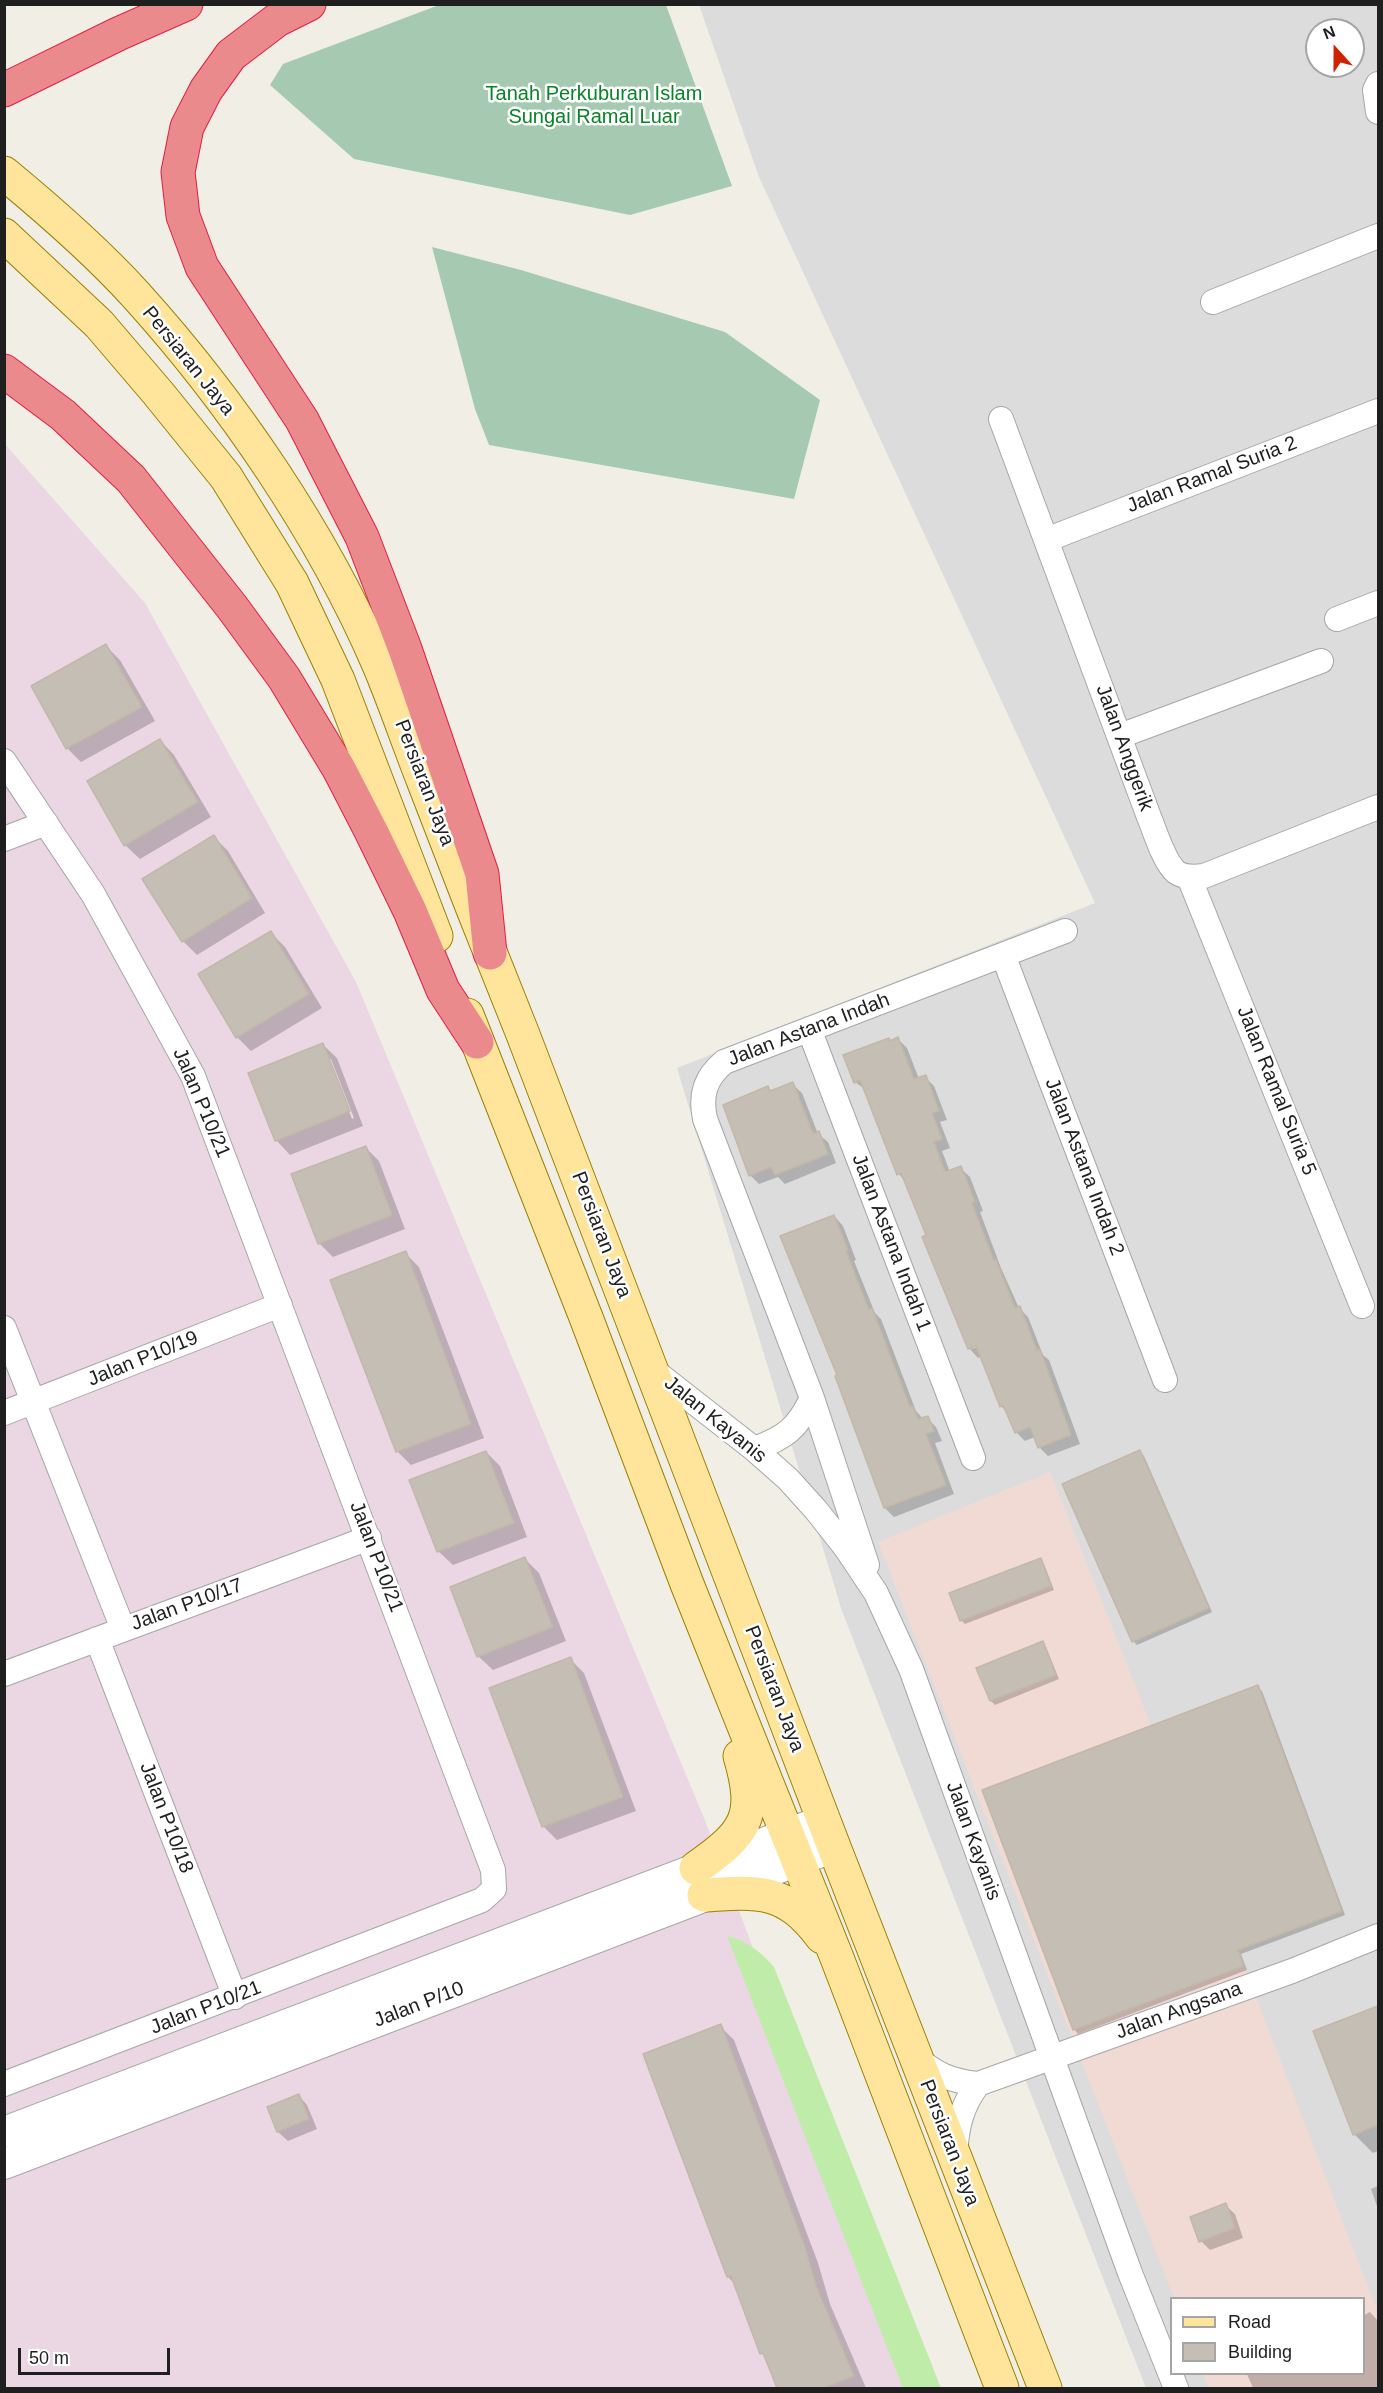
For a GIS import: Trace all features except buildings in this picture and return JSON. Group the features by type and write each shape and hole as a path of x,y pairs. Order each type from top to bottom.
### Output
{"highway":[{"path":"4,90 118,34 186,4"},
{"path":"309,4 277,20 231,55 206,90 187,128 178,172 183,216 202,267 302,420 362,537 405,649 482,874 490,953"},
{"path":"4,371 63,415 131,479 232,607 284,678 339,770 371,831 410,911 443,990 477,1042"}],"main road":[{"name":"Persiaran Jaya","path":"4,172 55,215 135,294 209,384 267,462 331,567 378,664 522,1032 914,2055 1045,2388"},
{"name":"Persiaran Jaya","path":"4,235 99,324 226,477 292,583 338,680 687,1584 837,1958 1002,2388"},
{"path":"687,1584 749,1788 747,1815 738,1835 720,1852 700,1882 782,1900 797,1909 810,1922 837,1958"}],"street":[{"path":"1378,84 1375,90 1378,112"},
{"path":"1213,302 1378,236"},
{"name":"Jalan Ramal Suria 2","path":"1046,540 1378,411"},
{"name":"Jalan Anggerik","path":"1001,418 1149,817 1168,860 1176,872 1189,877"},
{"path":"1337,619 1378,603"},
{"path":"1120,736 1321,661"},
{"name":"Jalan P10/21","path":"4,761 93,894 193,1076 493,1870 494,1889 482,1900 4,2084"},
{"path":"1189,877 1204,876 1378,807"},
{"path":"4,839 46,823"},
{"name":"Jalan Ramal Suria 5","path":"1189,877 1362,1306"},
{"name":"Jalan Astana Indah","path":"876,1593 812,1398 705,1119 702,1105 703,1092 709,1077 724,1062 1065,931"},
{"name":"Jalan Astana Indah 2","path":"1003,955 1165,1380"},
{"name":"Jalan Astana Indah 1","path":"809,1029 972,1458"},
{"name":"Jalan P10/19","path":"4,1413 280,1305"},
{"path":"4,1328 123,1629"},
{"name":"Jalan Kayanis","path":"652,1370 754,1449 788,1479 846,1548 876,1593 911,1669 1130,2273 1170,2373"},
{"path":"754,1449 775,1442 792,1430 804,1415 812,1398"},
{"name":"Jalan P10/17","path":"4,1674 369,1538"},
{"name":"Jalan P10/18","path":"97,1639 235,1997"},
{"name":"Jalan P/10","path":"4,2132 829,1834"},
{"name":"Jalan P/10","path":"4,2164 700,1882"},
{"name":"Jalan Angsana","path":"914,2055 928,2068 943,2077 958,2082 978,2084 1292,1971 1378,1936"},
{"path":"955,2156 961,2116 966,2100 978,2084"}],"shaded area":[{"path":"699,5 1378,5 1378,2388 1146,2388 842,1611 677,1068 1095,903 759,177"},
{"path":"4,443 145,603 356,982 704,1818 919,2388 5,2388"},
{"path":"1050,1472 1139,1695 1378,2313 1378,2388 1209,2388 1203,2375 1365,2375 1365,2297 1174,2297 878,1542"}],"green space":[{"name":"Tanah Perkuburan Islam Sungai Ramal Luar","path":"439,5 666,5 732,186 630,215 354,159 270,85 283,64"},
{"path":"432,247 521,270 725,332 820,400 794,499 489,445 475,409"},
{"path":"727,1936 753,1948 774,1967 941,2388 903,2388"}]}
